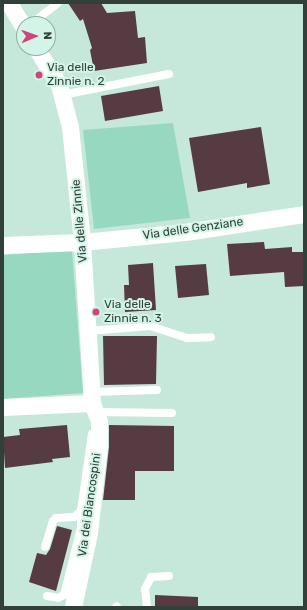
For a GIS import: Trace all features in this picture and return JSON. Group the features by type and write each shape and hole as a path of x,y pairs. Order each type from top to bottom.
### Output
{"street":[{"path":"9,3 17,16"},
{"name":"Via delle Zinnie","path":"41,56 59,85 70,127 82,242 94,407"},
{"name":"Via delle Genziane","path":"3,245 82,242 185,232 304,214"},
{"path":"3,407 94,407"},
{"name":"Via dei Biancospini","path":"73,607 89,533 99,446 94,407"}],"lane":[{"path":"42,16 58,3"},
{"path":"62,95 169,74"},
{"path":"88,330 150,326 187,338 211,337"},
{"path":"94,407 157,390"},
{"path":"94,407 172,413"},
{"path":"47,596 58,598 64,595 81,528 81,511 92,433 94,407"},
{"path":"45,547 52,522 56,518 74,517 81,511"},
{"path":"147,607 145,589 151,578 169,576"}],"green space":[{"path":"173,123 190,218 94,229 83,130"},
{"path":"72,250 83,393 3,399 3,255"}],"building":[{"path":"68,3 101,3 107,13 135,11 138,38 145,37 147,63 94,71 90,50 92,48 83,19 80,21"},
{"path":"159,86 163,111 105,121 101,96"},
{"path":"261,127 270,184 247,188 247,183 198,192 189,138"},
{"path":"264,242 265,249 292,247 292,252 304,252 304,286 285,287 284,272 230,276 227,244"},
{"path":"153,263 156,310 125,312 124,285 129,285 128,265"},
{"path":"206,264 209,295 178,298 175,266"},
{"path":"103,336 157,336 156,384 104,385"},
{"path":"67,425 70,457 52,459 53,462 5,468 3,437 20,435 19,429"},
{"path":"109,425 174,426 174,471 135,471 135,500 103,500 109,447"},
{"path":"57,526 72,530 56,591 29,582 37,553 46,555 50,549"},
{"path":"155,595 198,597 198,607 155,607"}],"place":[{"name":"Via delle Zinnie n. 2","path":"39,75"},
{"name":"Via delle Zinnie n. 3","path":"96,312"}]}
